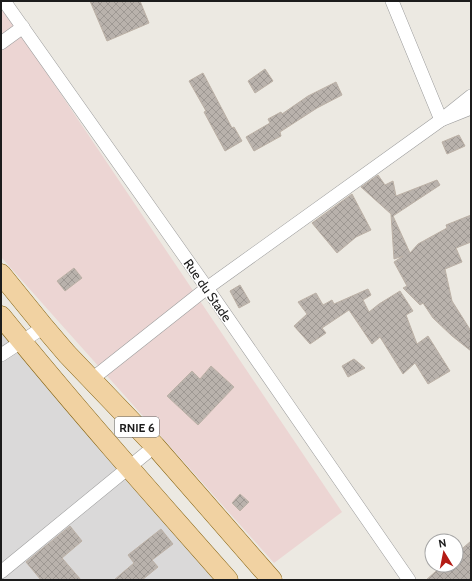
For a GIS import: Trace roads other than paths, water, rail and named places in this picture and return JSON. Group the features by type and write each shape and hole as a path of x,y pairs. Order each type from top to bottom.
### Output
{"main road":[{"name":"RNIE 6","path":"1,274 67,354 155,446 272,580"},
{"name":"RNIE 6","path":"1,316 128,468 228,580"}],"street":[{"name":"Rue du Stade","path":"4,1 207,288 409,580"},
{"path":"392,1 441,120"},
{"path":"1,43 23,27"},
{"path":"92,379 207,288 441,120 471,96"},
{"path":"441,120 471,108"},
{"path":"1,355 44,327"},
{"path":"1,572 155,446"}]}
